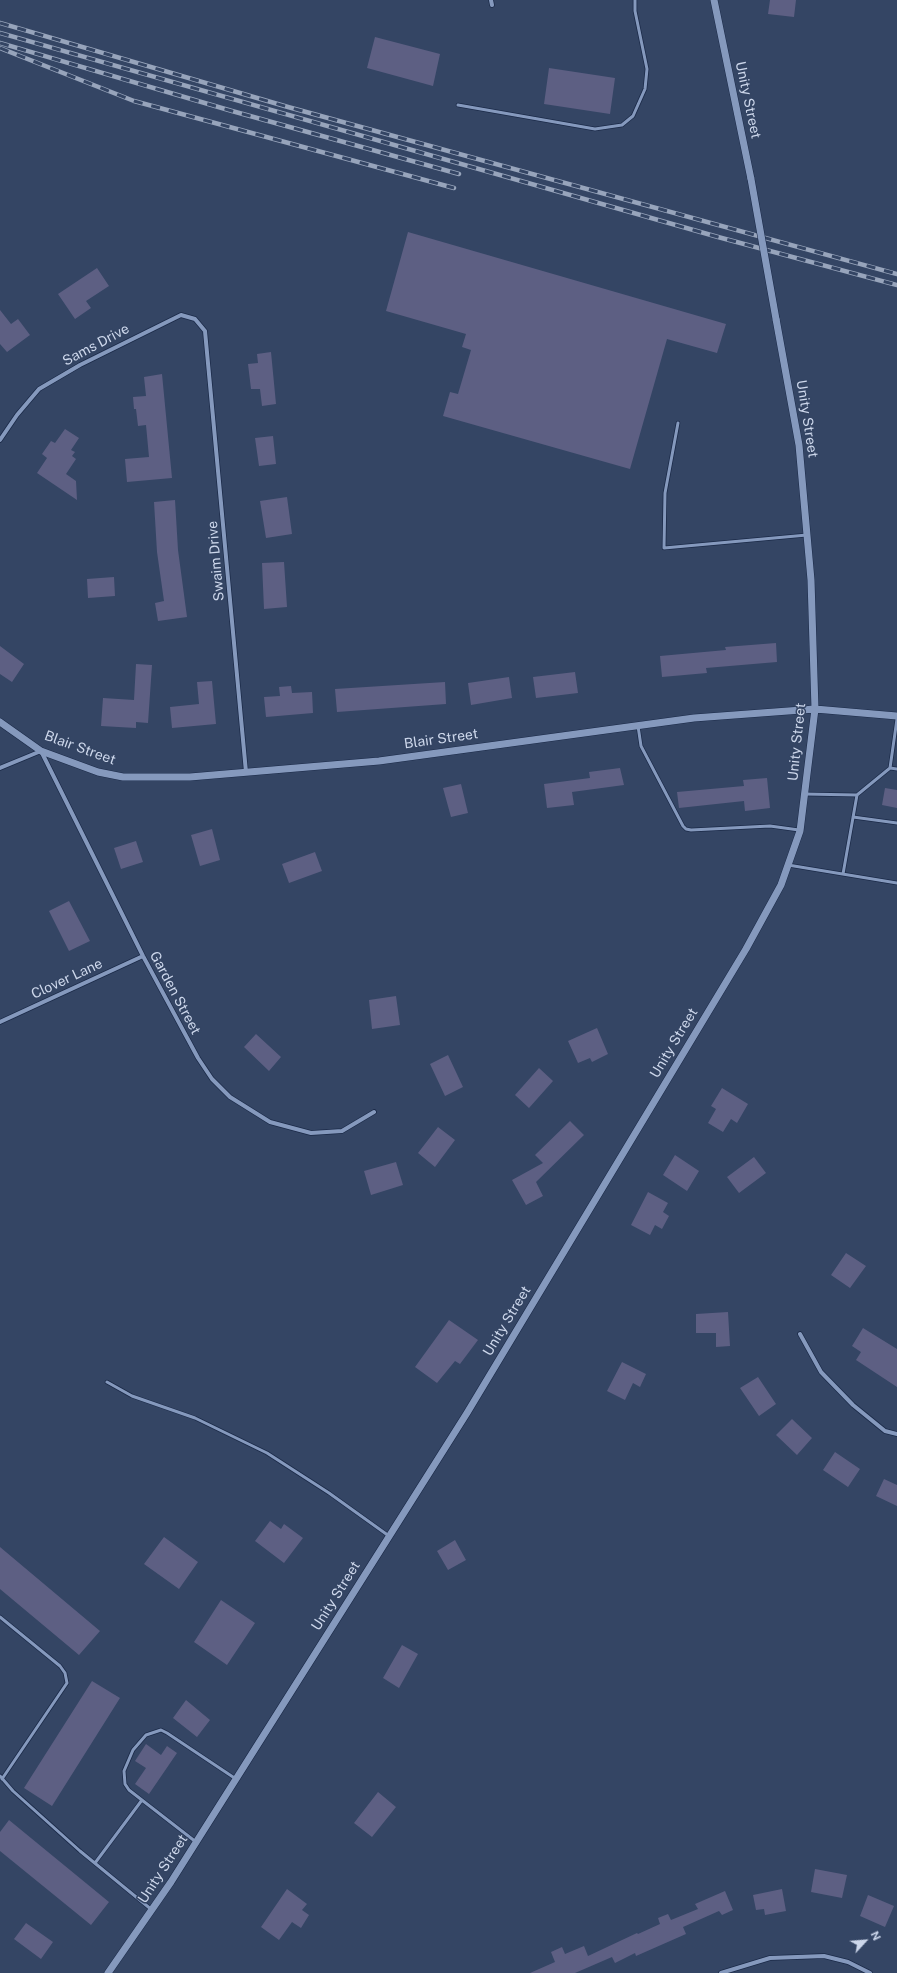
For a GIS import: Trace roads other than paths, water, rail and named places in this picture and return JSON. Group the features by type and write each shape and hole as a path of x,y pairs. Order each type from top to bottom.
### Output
{"street":[{"name":"Unity Street","path":"108,1973 152,1910 196,1842 467,1413 746,949 781,885 800,831 815,709 811,580 799,445 751,179 714,0"},
{"name":"Sams Drive","path":"0,440 16,416 39,390 80,365 181,314 195,319 205,331 207,347"},
{"name":"Swaim Drive","path":"207,347 246,772"},
{"name":"Blair Street","path":"0,722 41,750 98,772 124,777 190,777 379,760 694,718 815,709 897,717"},
{"path":"0,768 41,750"},
{"name":"Garden Street","path":"41,750 143,956 212,1080 230,1098 270,1122 311,1133 342,1131 374,1112"},
{"name":"Clover Lane","path":"0,1022 143,956"},
{"path":"800,1334 821,1372 853,1405 885,1431 897,1434"},
{"path":"721,1973 770,1958 816,1956 848,1962 870,1973"}],"lane":[{"path":"458,105 595,130 622,125 633,116 644,89 647,68 635,11 635,0"},
{"path":"678,423 665,493 664,548 807,535"},
{"path":"804,794 857,795 890,768 897,717"},
{"path":"638,726 642,746 683,826 686,829 770,826 800,831"},
{"path":"890,768 897,769"},
{"path":"843,874 857,795"},
{"path":"853,817 897,823"},
{"path":"788,865 897,883"},
{"path":"108,1382 132,1396 196,1418 267,1453 329,1493 389,1536"},
{"path":"0,1617 60,1666 65,1673 67,1683 1,1777 13,1791 95,1863 152,1910"},
{"path":"196,1842 129,1790 125,1784 124,1771 137,1743 146,1735 161,1730 168,1732 236,1779"},
{"path":"95,1863 142,1800"}],"railway":[{"path":"0,23 288,107 897,274"},
{"path":"0,33 718,237 897,285"},
{"path":"0,43 232,111 459,174"},
{"path":"0,48 134,101 454,188"}]}
